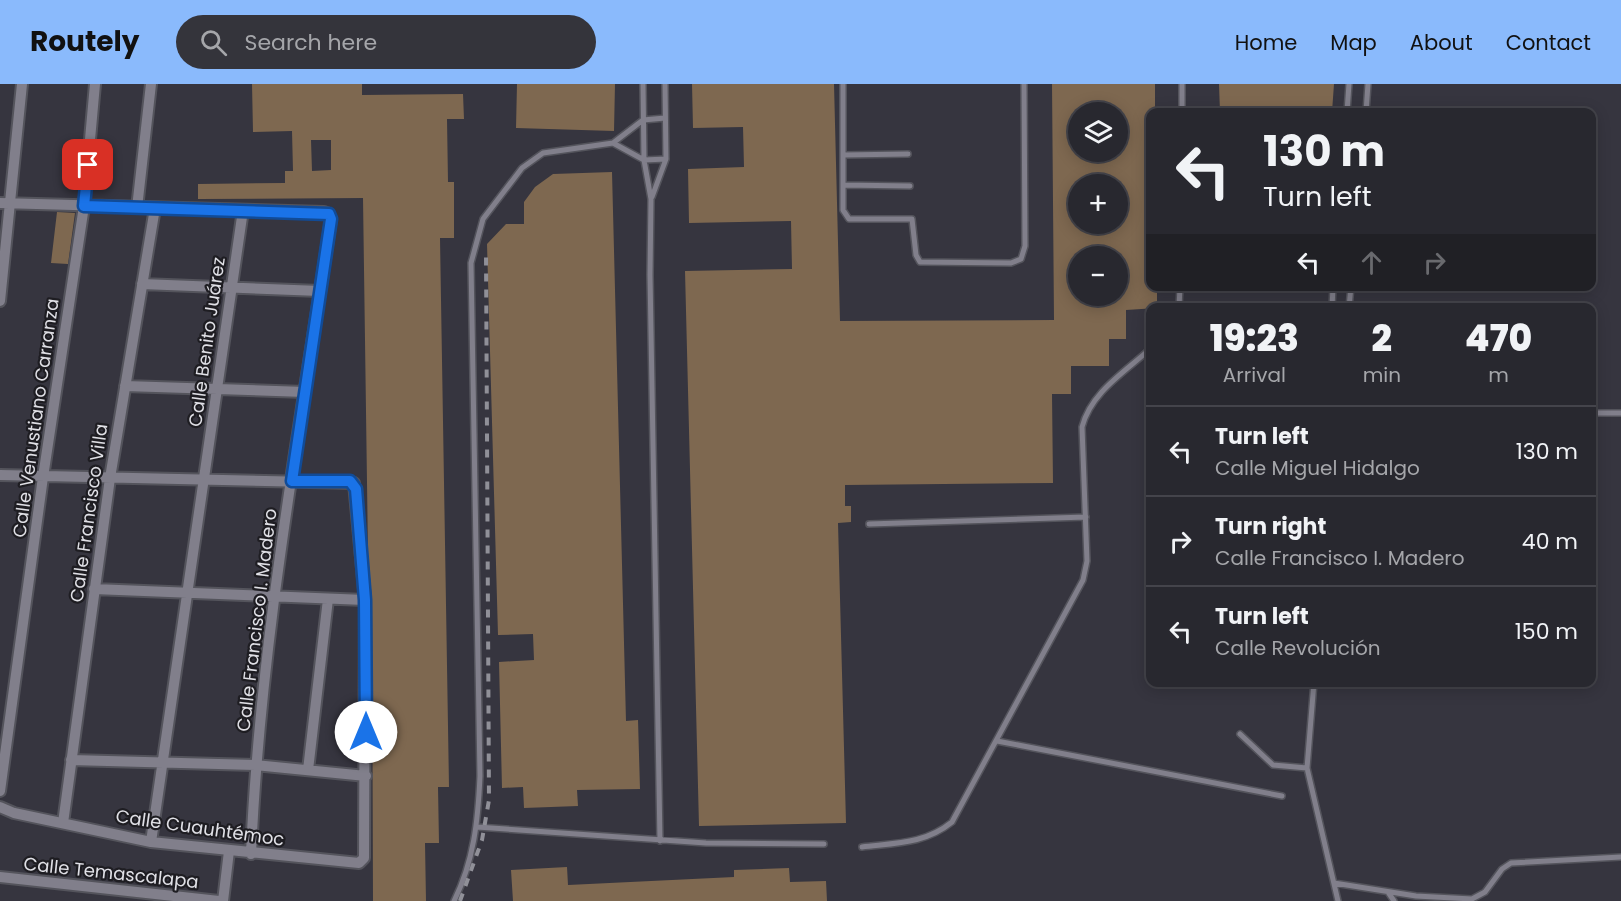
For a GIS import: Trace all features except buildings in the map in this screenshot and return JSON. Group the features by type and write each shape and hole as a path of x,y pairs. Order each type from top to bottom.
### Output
{"street":[{"path":"0,301 5,203 22,84"},
{"name":"Calle Venustiano Carranza","path":"0,791 43,477 84,206 95,84"},
{"path":"137,208 151,84"},
{"path":"5,203 243,210"},
{"name":"Calle Francisco Villa","path":"63,823 110,478 155,208"},
{"name":"Calle Francisco I. Madero","path":"243,210 329,214 331,219 274,598 255,765 252,854"},
{"name":"Calle Benito Juárez","path":"204,479 243,210"},
{"path":"142,284 320,291"},
{"path":"125,386 305,392"},
{"path":"0,475 354,483 365,600 366,776 255,765 71,760"},
{"path":"151,842 204,479"},
{"path":"94,589 365,600"},
{"path":"308,770 328,599"},
{"name":"Calle Cuauhtémoc","path":"0,807 14,813 151,842 252,854 363,862 366,776"},
{"path":"221,901 228,851"},
{"name":"Calle Temascalapa","path":"0,877 221,901"},
{"path":"96,901 97,888"}],"lane":[{"path":"643,84 644,160 651,198 650,275 660,841"},
{"path":"651,198 666,159 665,84"},
{"path":"843,84 843,210 849,219 912,219 916,255 920,261 1011,263 1020,259 1025,246 1024,84"},
{"path":"1182,84 1182,108"},
{"path":"1347,108 1349,84"},
{"path":"1366,108 1368,84"},
{"path":"454,901 465,878 477,827 480,776 471,263 483,219 522,168 543,153 613,143 644,120 665,118"},
{"path":"613,143 644,160 666,159"},
{"path":"843,155 908,154"},
{"path":"843,185 910,186"},
{"path":"862,847 922,840 939,833 952,822 1083,580 1087,561 1082,427 1086,411 1094,399 1146,353"},
{"path":"1596,413 1621,413"},
{"path":"869,524 1086,517"},
{"path":"1314,687 1308,768 1338,901"},
{"path":"1240,734 1273,765 1308,768"},
{"path":"997,741 1282,796"},
{"path":"477,827 660,841 824,844"},
{"path":"1334,883 1388,892 1472,899 1485,892 1502,869 1511,864 1621,857"},
{"path":"1388,892 1394,901"}],"railway":[{"path":"460,901 482,840 489,800 486,252"}],"route":[{"path":"88,165 84,206 324,212 329,214 331,219 292,481 350,481 354,483 356,489 365,600 366,732"}]}
